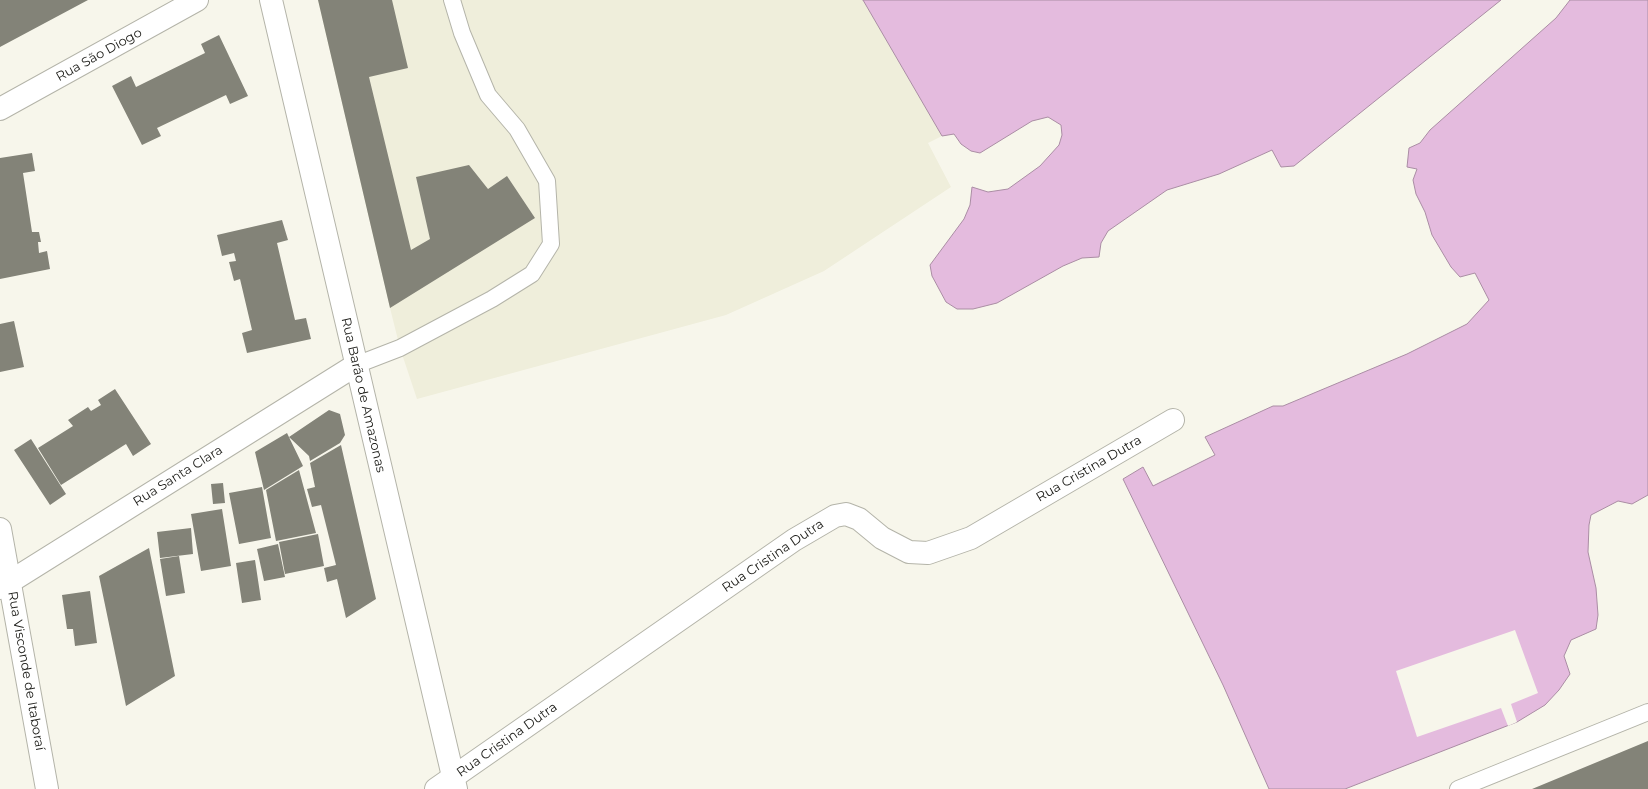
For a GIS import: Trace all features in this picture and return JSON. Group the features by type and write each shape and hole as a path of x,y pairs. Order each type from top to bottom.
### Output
{"street":[{"name":"Rua São Diogo","path":"0,109 197,0"},
{"name":"Rua Barão de Amazonas","path":"271,0 356,365 448,785"},
{"name":"Rua Santa Clara","path":"5,585 356,365"},
{"name":"Rua Cristina Dutra","path":"448,785 794,540 835,516 846,514 859,519 882,538 909,552 928,553 971,538 1173,420"},
{"name":"Rua Visconde de Itaboraí","path":"0,529 5,585 47,789"}],"lane":[{"path":"356,365 400,348 492,298 532,274 551,244 547,181 517,129 488,95 462,33 452,0"},
{"path":"1458,789 1648,712"}],"shaded area":[{"path":"318,0 863,0 942,136 928,143 951,187 824,271 726,315 417,399 400,348 390,308"},
{"path":"863,0 1501,0 1294,166 1281,167 1272,150 1219,174 1167,190 1108,231 1101,243 1099,257 1082,258 1063,266 997,303 973,309 957,309 946,302 932,276 930,265 964,219 970,205 972,187 988,192 1008,189 1040,166 1059,145 1062,135 1061,125 1048,117 1032,121 980,153 971,151 961,144 954,134 942,136"},
{"path":"1570,0 1648,0 1648,495 1632,504 1618,501 1591,515 1588,552 1596,588 1598,615 1596,629 1571,640 1564,656 1570,674 1559,690 1545,705 1517,722 1345,789 1269,789 1223,685 1123,479 1143,467 1153,486 1215,455 1205,437 1273,406 1283,406 1407,354 1467,324 1489,300 1475,273 1460,277 1451,267 1432,235 1425,212 1416,194 1413,180 1417,169 1407,167 1409,148 1420,143 1430,130 1556,18"}],"pier":[{"path":"1515,630 1538,693 1511,704 1517,722 1508,726 1501,708 1417,737 1396,671"}],"building":[{"path":"0,0 88,0 0,47"},
{"path":"318,0 392,0 408,68 369,77 411,250 430,239 416,177 469,165 488,189 507,176 535,218 390,308"},
{"path":"219,35 248,96 230,104 226,95 157,128 161,136 142,145 112,86 131,76 136,87 205,53 201,44"},
{"path":"32,153 35,171 23,173 32,232 39,232 41,242 38,242 39,253 47,251 50,269 0,279 0,158"},
{"path":"282,220 288,240 277,243 295,320 306,318 311,339 247,353 242,333 252,330 240,279 234,281 229,262 236,261 234,253 222,256 217,235"},
{"path":"14,321 24,367 0,372 0,324"},
{"path":"115,389 151,444 133,456 126,444 61,485 38,448 73,426 68,420 88,407 91,411 101,405 98,400"},
{"path":"329,410 340,414 345,435 340,443 310,461 309,456 289,437"},
{"path":"287,433 303,466 264,490 255,452"},
{"path":"31,439 66,494 50,505 14,450"},
{"path":"341,445 376,599 346,618 337,579 327,582 324,568 336,565 321,505 312,507 307,489 315,487 310,463"},
{"path":"299,470 316,533 276,541 266,490"},
{"path":"223,483 225,503 213,504 211,484"},
{"path":"262,487 271,538 239,544 229,493"},
{"path":"222,509 231,566 201,571 191,514"},
{"path":"191,528 193,554 160,558 157,532"},
{"path":"318,534 324,566 285,574 279,542"},
{"path":"278,544 285,577 264,581 257,549"},
{"path":"149,548 175,676 126,706 99,576"},
{"path":"179,556 185,593 166,596 160,559"},
{"path":"255,560 261,600 242,603 236,563"},
{"path":"90,591 97,643 75,646 73,629 67,629 62,595"},
{"path":"1648,741 1648,789 1532,789"}]}
